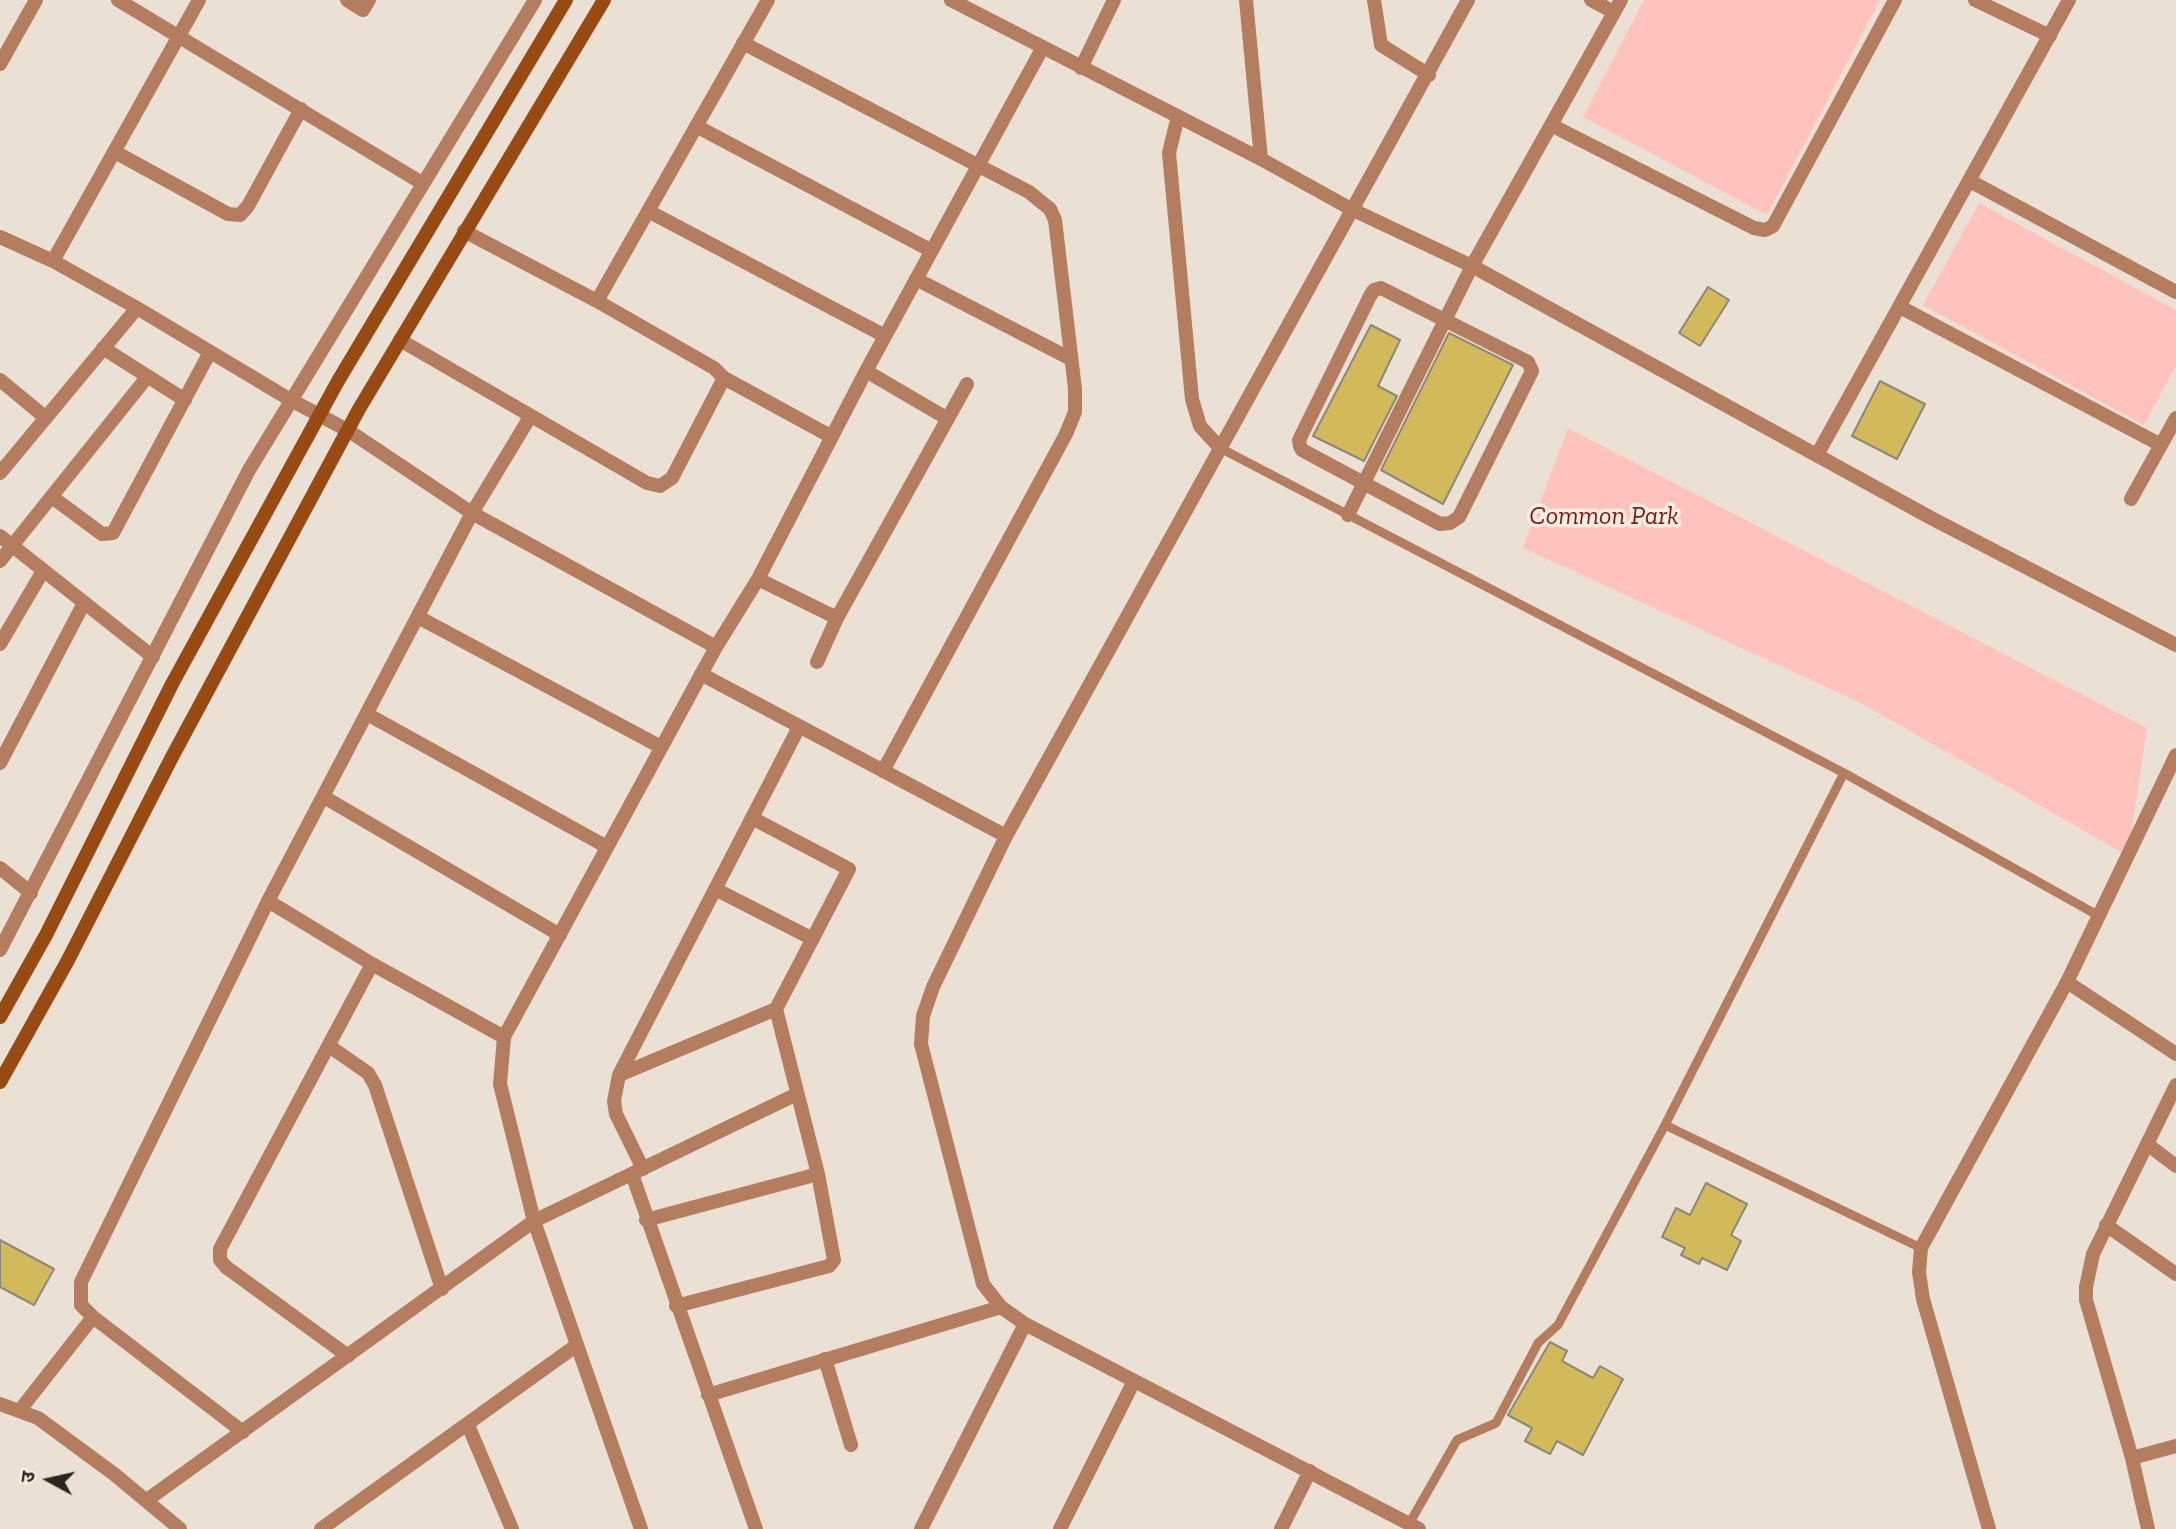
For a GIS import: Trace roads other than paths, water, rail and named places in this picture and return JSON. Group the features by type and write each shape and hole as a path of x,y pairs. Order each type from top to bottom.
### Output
{"street":[{"path":"0,65 36,0"},
{"path":"118,0 422,183"},
{"path":"53,261 199,0"},
{"path":"347,0 363,10 369,0"},
{"path":"0,950 249,470 289,400 535,0"},
{"path":"0,1017 46,935 172,684 320,416 566,0"},
{"path":"0,1082 67,962 172,757 348,431 464,231 604,0"},
{"path":"597,301 768,0"},
{"path":"951,0 1261,159 1350,209 1472,266 1818,455 2176,645"},
{"path":"1081,68 1114,0"},
{"path":"1246,0 1261,159"},
{"path":"1374,0 1381,45 1429,75"},
{"path":"1411,1527 1310,1471 1025,1324 1001,1307 983,1284 921,1044 923,1016 933,987 1006,836 1350,209 1429,75 1468,0"},
{"path":"1348,515 1472,266 1617,6 1591,0"},
{"path":"1551,125 1754,228 1765,230 1773,226 1895,0"},
{"path":"1975,0 2050,36"},
{"path":"1818,455 2068,0"},
{"path":"743,43 1029,192 1050,209 1055,220 1075,412 1066,435 883,771"},
{"path":"641,1529 534,1221 500,1084 504,1037 701,674 758,579 866,371 1042,47"},
{"path":"115,152 228,214 240,215 248,206 301,109"},
{"path":"1178,116 1169,153 1192,399 1200,426 1220,448"},
{"path":"696,126 932,251"},
{"path":"1970,181 2176,292"},
{"path":"648,211 885,336"},
{"path":"464,231 597,301 715,368 724,378 832,437"},
{"path":"3,243 53,261 136,308 289,400 348,431 472,513 716,647"},
{"path":"916,279 1071,359"},
{"path":"1381,288 1445,320 1528,362 1532,371 1459,517 1450,523 1440,524 1303,450 1299,440 1374,290 1381,288"},
{"path":"1900,307 2161,446"},
{"path":"3,463 46,418 136,308"},
{"path":"400,340 647,483 660,486 672,478 724,378"},
{"path":"103,348 185,400"},
{"path":"52,497 102,534 113,533 210,352"},
{"path":"866,371 948,419"},
{"path":"0,561 148,376"},
{"path":"0,380 46,418"},
{"path":"817,662 837,618 967,383"},
{"path":"243,1432 93,1317 81,1305 81,1282 268,901 472,513 530,417"},
{"path":"2131,499 2176,418"},
{"path":"0,536 153,657"},
{"path":"0,645 43,571"},
{"path":"758,579 837,618"},
{"path":"2,755 85,603"},
{"path":"418,617 661,747"},
{"path":"701,674 1006,836"},
{"path":"367,713 607,847"},
{"path":"756,1529 646,1220 638,1171 616,1114 614,1101 619,1075 799,727"},
{"path":"1989,1529 1923,1299 1919,1272 1921,1248 2067,982 2176,755"},
{"path":"324,797 560,934"},
{"path":"676,1306 829,1266 834,1260 818,1174 776,1009 811,937 849,869 752,818"},
{"path":"0,867 31,893"},
{"path":"715,889 811,937"},
{"path":"268,901 372,964 504,1037"},
{"path":"348,1356 220,1260 225,1235 372,964"},
{"path":"2067,982 2176,1054"},
{"path":"619,1075 776,1009"},
{"path":"329,1046 368,1073 375,1085 442,1289"},
{"path":"2148,1529 2132,1458 2086,1300 2086,1287 2093,1254 2176,1085"},
{"path":"147,1500 534,1221 797,1094"},
{"path":"2147,1144 2176,1166"},
{"path":"646,1220 818,1174"},
{"path":"2106,1225 2176,1274"},
{"path":"708,1395 1001,1307"},
{"path":"20,1410 93,1317"},
{"path":"921,1529 1025,1324"},
{"path":"329,1527 577,1345"},
{"path":"825,1359 850,1445"},
{"path":"1060,1529 1134,1381"},
{"path":"0,1404 20,1410 49,1426 147,1500 180,1529"},
{"path":"468,1424 512,1529"},
{"path":"2132,1458 2176,1446"},
{"path":"1281,1529 1310,1471"}],"lane":[{"path":"1220,448 1844,773 2099,916"},
{"path":"1411,1527 1457,1440 1496,1423 1538,1343 1558,1325 1665,1125 1844,773"},
{"path":"1665,1125 1921,1248"}],"park label":[{"name":"Common Park","path":"1604,517"}]}
